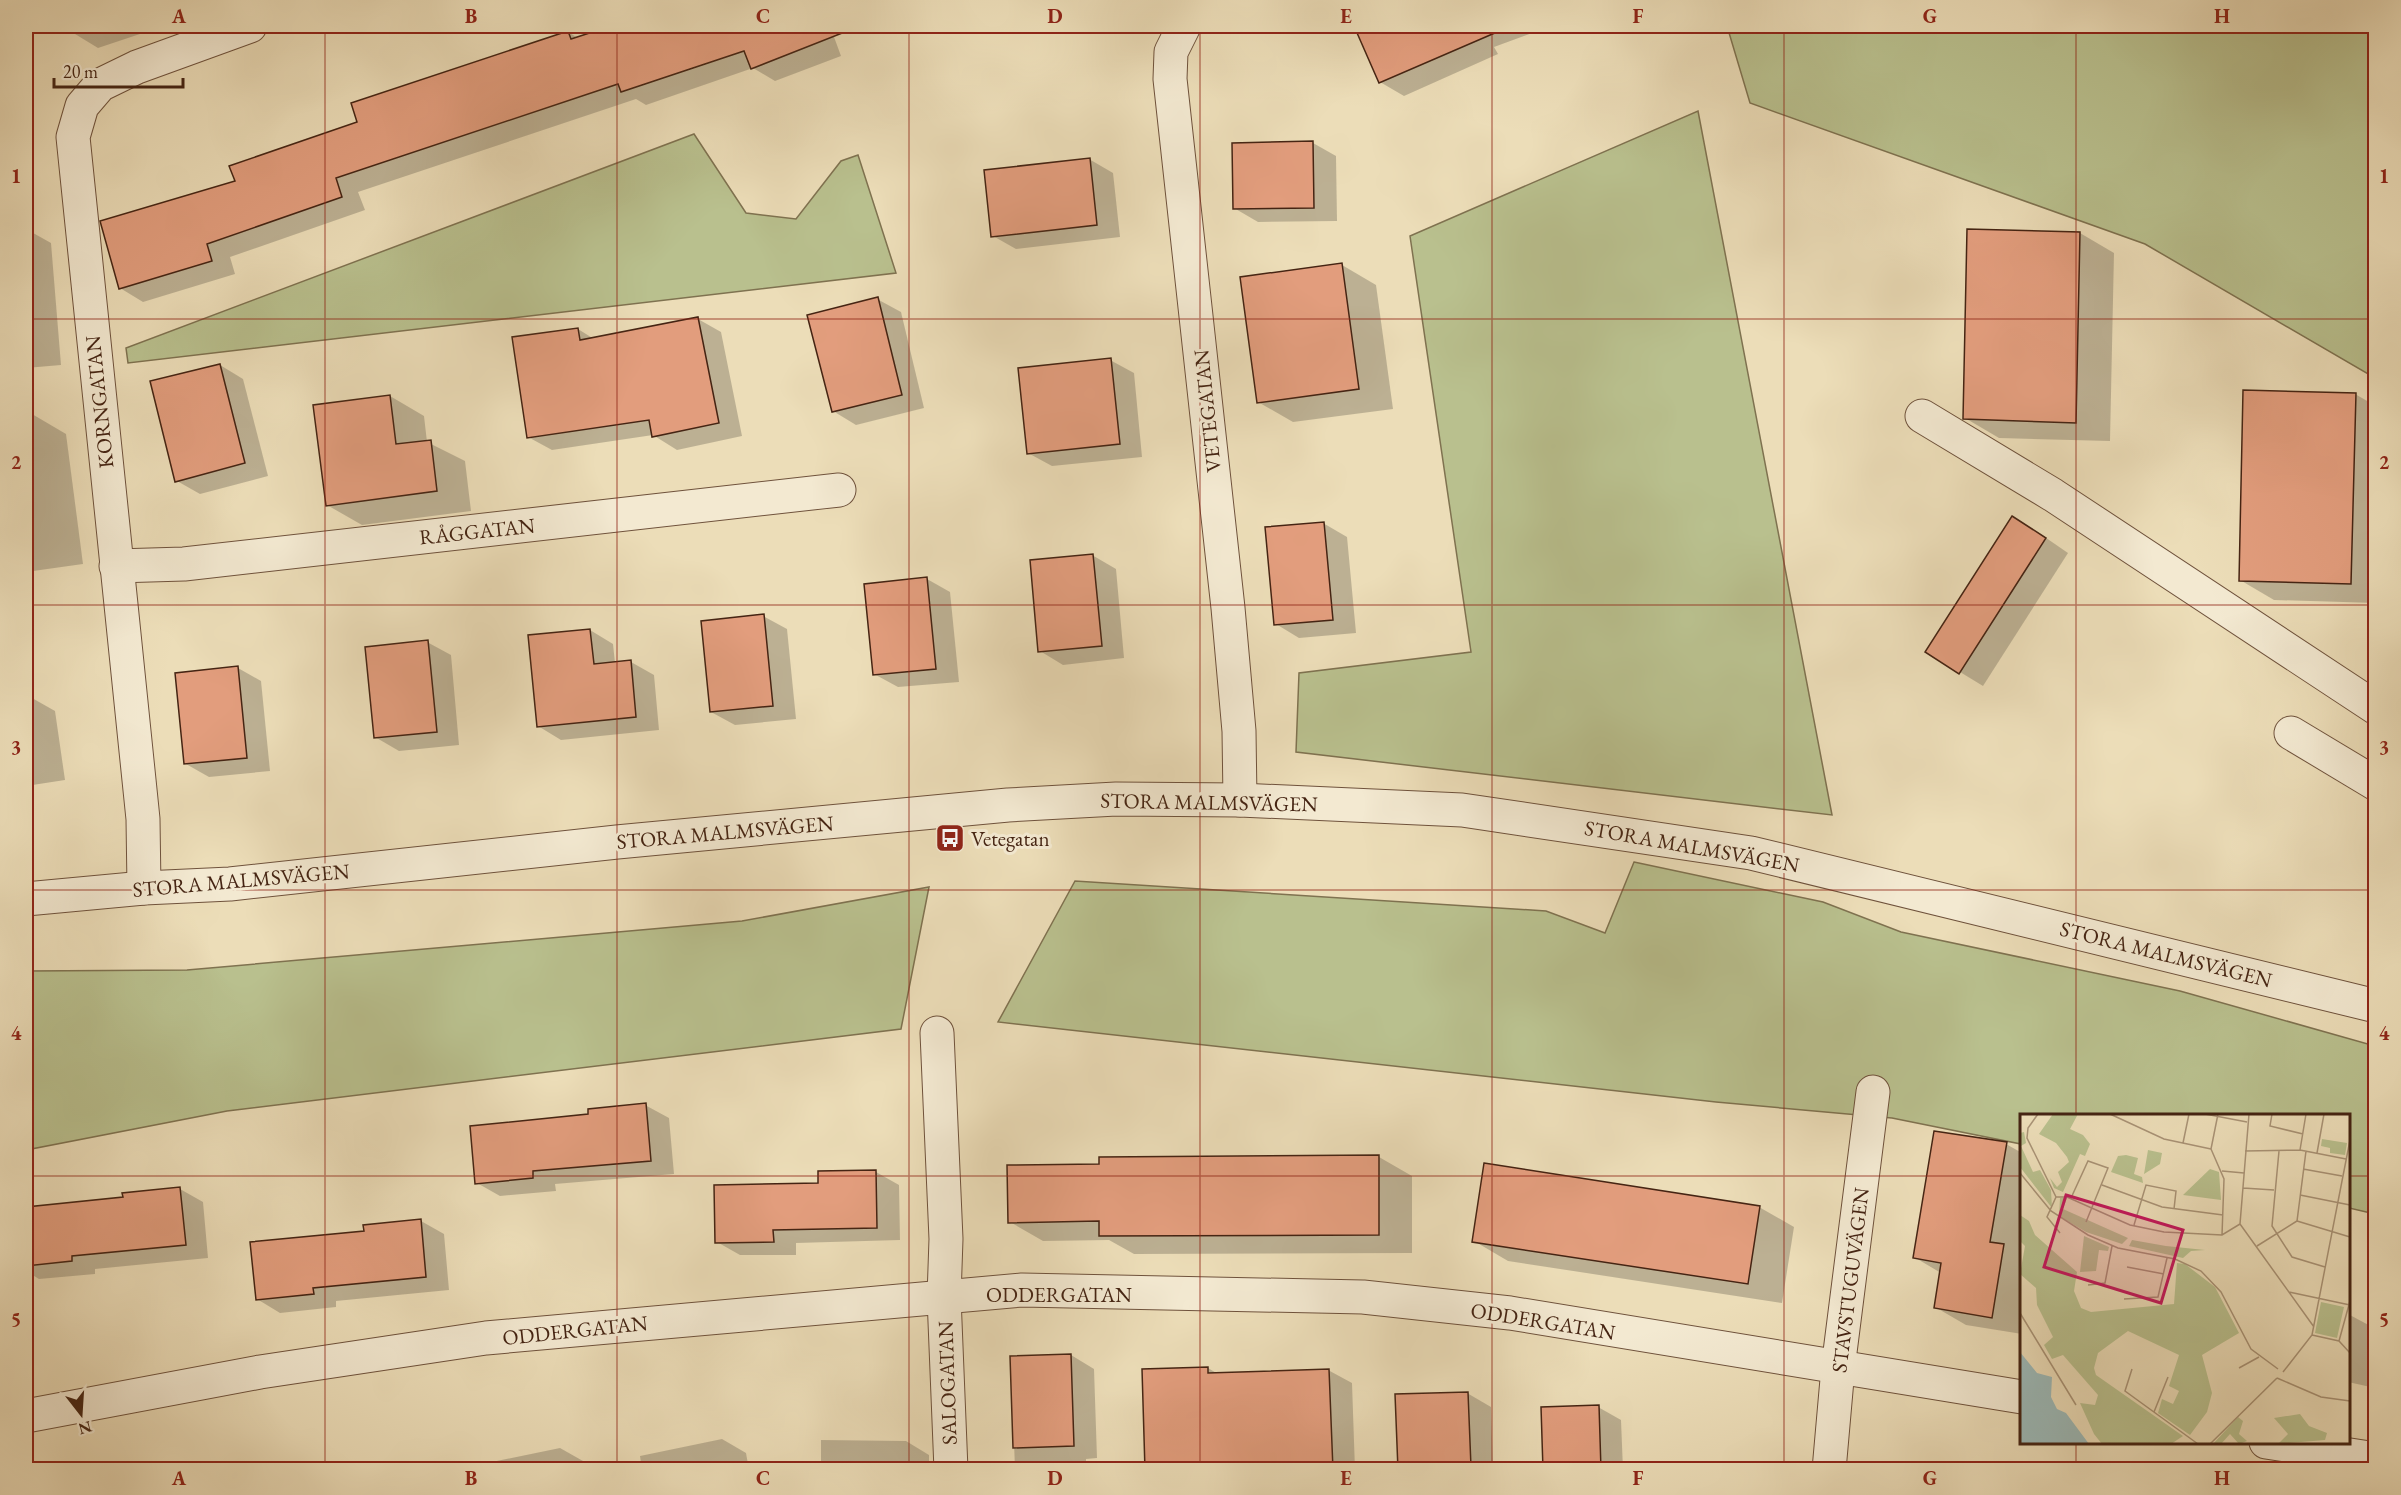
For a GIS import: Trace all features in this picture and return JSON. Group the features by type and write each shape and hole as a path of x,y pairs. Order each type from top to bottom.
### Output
{"street":[{"name":"KORNGATAN","path":"144,888 143,819 73,137 82,106 100,85 137,67 250,26"},
{"name":"VETEGATAN","path":"1184,26 1171,52 1170,80 1228,608 1239,731 1240,800"},
{"path":"1922,416 2053,495 2376,708"},
{"name":"RÅGGATAN","path":"116,566 184,564 839,490"},
{"path":"2291,733 2376,784"},
{"name":"STORA MALMSVÄGEN","path":"26,899 144,888 230,884 617,842 1008,805 1116,799 1240,800 1462,810 1751,854 2376,1006"},
{"name":"SALOGATAN","path":"937,1033 946,1239 944,1297 951,1470"},
{"name":"STAVSTUGUVÄGEN","path":"1829,1470 1838,1368 1874,1092"},
{"name":"ODDERGATAN","path":"26,1416 260,1372 486,1338 1022,1290 1364,1297 1510,1313 2020,1397"},
{"path":"2268,1444 2299,1459 2376,1459"}],"green space":[{"path":"1727,26 2375,26 2375,378 2145,244 1750,103"},
{"path":"1698,111 1832,815 1296,752 1299,673 1471,652 1410,236"},
{"path":"694,134 746,213 796,219 841,161 858,155 896,273 128,363 126,348"},
{"path":"1634,862 1823,902 1901,932 2180,991 2375,1046 2375,1214 2350,1208 2350,1114 2020,1114 2020,1144 1892,1118 1716,1102 998,1022 1075,881 1546,911 1605,933"},
{"path":"929,887 901,1029 227,1111 26,1150 26,971 187,970 742,921"},
{"path":"2375,1352 2375,1429 2371,1431"}],"building":[{"path":"611,26 855,26 855,28 751,69 744,51 621,92 618,84 336,178 342,197 207,244 212,261 119,289 100,221 235,181 229,166 357,122 351,103 568,31 571,39"},
{"path":"1354,26 1511,26 1379,83"},
{"path":"1313,141 1314,208 1233,209 1232,143"},
{"path":"1090,158 1097,225 991,237 984,170"},
{"path":"1967,229 2080,232 2076,423 1963,419"},
{"path":"1342,263 1359,389 1257,403 1240,277"},
{"path":"878,297 902,395 832,412 807,315"},
{"path":"698,317 719,423 652,437 649,420 527,438 512,337 578,328 580,340"},
{"path":"1111,358 1120,444 1027,454 1018,368"},
{"path":"220,364 245,463 175,482 150,381"},
{"path":"2243,390 2356,393 2351,584 2239,581"},
{"path":"390,395 396,444 431,440 437,491 326,506 313,405"},
{"path":"2012,516 2046,538 1959,674 1925,652"},
{"path":"1324,522 1333,620 1274,625 1265,527"},
{"path":"1093,554 1102,646 1038,652 1030,560"},
{"path":"927,577 936,669 873,675 864,584"},
{"path":"764,614 773,706 710,712 701,621"},
{"path":"590,629 594,664 631,660 636,717 537,727 528,635"},
{"path":"428,640 437,732 374,738 365,647"},
{"path":"238,666 247,758 184,764 175,673"},
{"path":"646,1103 651,1161 533,1171 533,1178 475,1184 470,1126 588,1114 588,1109"},
{"path":"1934,1131 2007,1142 1990,1242 2004,1244 1992,1318 1934,1308 1941,1263 1913,1258"},
{"path":"1379,1155 1379,1235 1099,1236 1099,1221 1008,1223 1007,1165 1099,1164 1099,1157"},
{"path":"1484,1163 1760,1206 1748,1284 1472,1242"},
{"path":"876,1170 877,1228 773,1230 774,1242 715,1243 714,1185 818,1183 818,1171"},
{"path":"180,1187 186,1245 72,1256 72,1261 26,1266 26,1207 123,1197 122,1193"},
{"path":"421,1219 426,1277 313,1288 314,1294 256,1300 250,1242 364,1231 363,1225"},
{"path":"1071,1354 1074,1446 1013,1448 1010,1356"},
{"path":"1208,1367 1208,1373 1329,1369 1333,1470 1145,1470 1142,1369"},
{"path":"1468,1392 1471,1467 1398,1470 1395,1394"},
{"path":"1599,1405 1601,1470 1543,1470 1541,1407"}],"place":[{"name":"Vetegatan","path":"950,838"}]}
